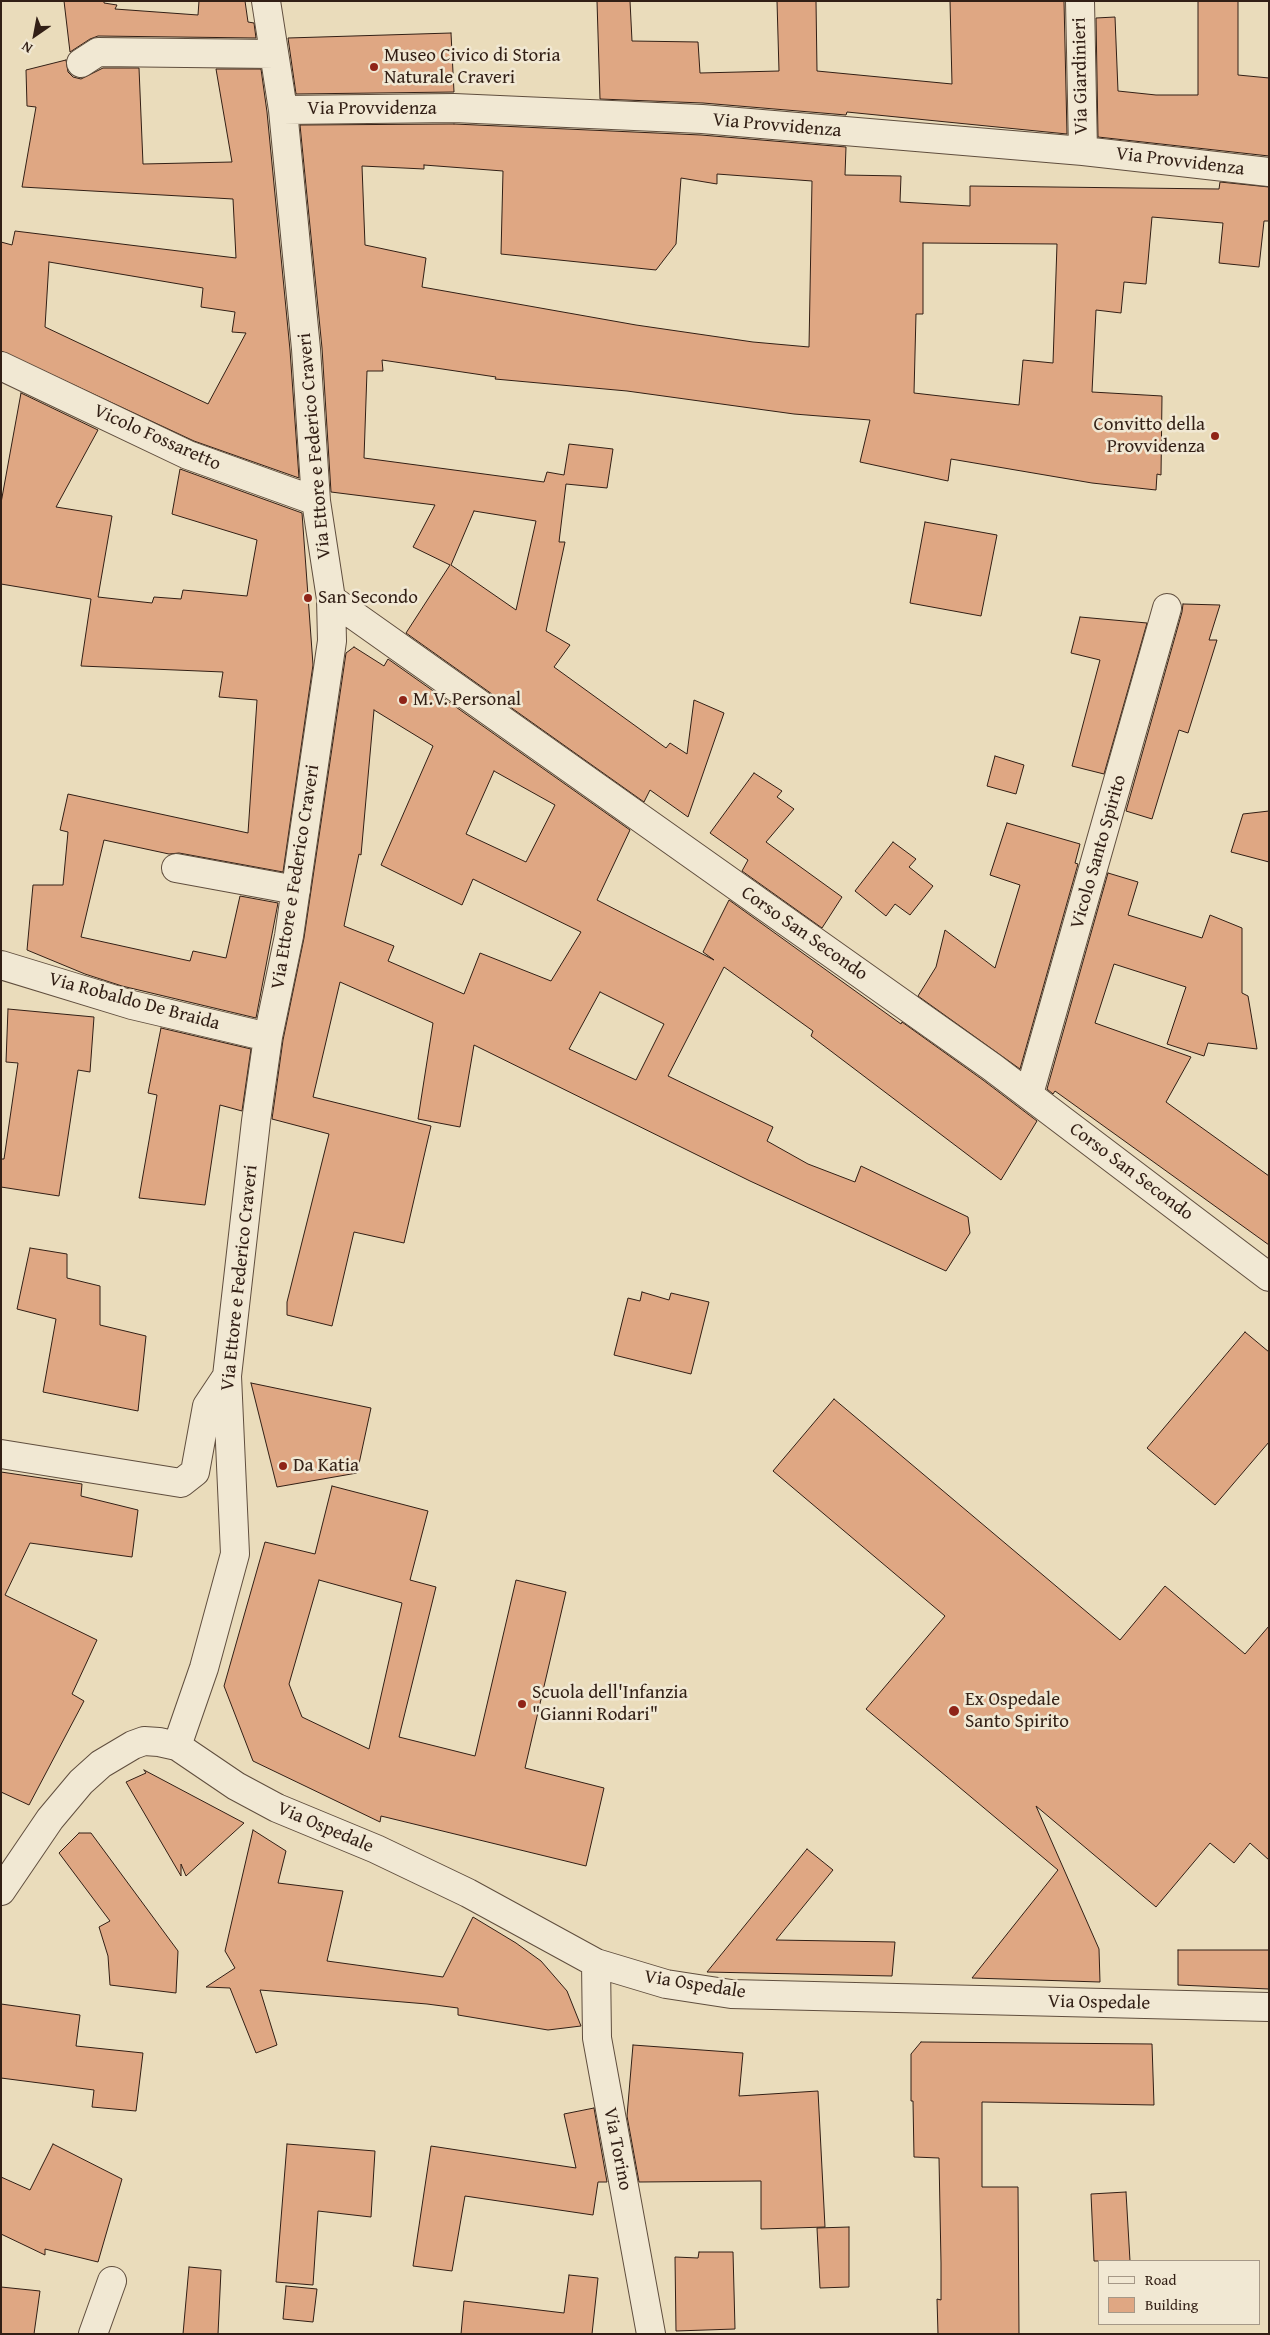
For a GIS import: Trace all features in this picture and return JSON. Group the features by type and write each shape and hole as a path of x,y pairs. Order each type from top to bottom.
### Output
{"street":[{"name":"Via Ettore e Federico Craveri","path":"177,1746 204,1668 234,1554 227,1376 256,1121 268,1037 296,890 332,641 331,599 316,501 306,349 283,110 266,1"},
{"name":"Via Giardinieri","path":"1080,1 1083,151"},
{"path":"81,63 98,52 274,54"},
{"name":"Via Provvidenza","path":"283,110 454,108 702,119 1083,151 1269,172"},
{"name":"Vicolo Fossaretto","path":"1,366 188,455 316,501"},
{"name":"Corso San Secondo","path":"331,599 1029,1094 1269,1277"},
{"name":"Vicolo Santo Spirito","path":"1029,1094 1167,608"},
{"path":"176,868 296,890"},
{"name":"Via Robaldo De Braida","path":"1,965 132,1005 268,1037"},
{"path":"1,1454 181,1482 195,1472 207,1406 227,1376"},
{"path":"1,1891 50,1819 81,1782 101,1764 133,1745 144,1741 177,1746"},
{"name":"Via Ospedale","path":"177,1746 236,1786 277,1808 376,1849 468,1893 596,1963 666,1984 732,1994 1269,2007"},
{"name":"Via Torino","path":"596,1963 597,2038 652,2334"},
{"path":"93,2334 112,2281"}],"building":[{"path":"64,1 104,1 104,3 117,5 115,9 198,15 199,1 245,1 248,22 254,23 256,38 98,36 70,52"},
{"path":"597,1 630,1 632,41 698,42 700,73 779,71 777,1 816,1 817,71 952,84 950,1 1064,1 1067,134 847,112 846,115 703,103 600,99"},
{"path":"1198,1 1238,1 1238,75 1269,78 1269,156 1098,137 1096,18 1115,17 1118,91 1156,95 1198,95"},
{"name":"Museo Civico di Storia Naturale Craveri","path":"451,33 454,92 296,94 288,38"},
{"path":"66,60 68,72 73,77 81,79 103,68 139,68 143,164 232,162 216,69 261,69 267,112 290,350 299,478 194,441 1,351 1,242 12,245 15,231 236,258 233,199 22,187 36,107 27,106 26,70","holes":["49,262 203,288 201,307 235,312 232,332 246,333 208,404 45,327"]},
{"path":"454,124 701,135 846,147 845,175 901,176 900,202 970,206 970,186 1219,189 1220,182 1269,187 1269,221 1264,221 1259,267 1219,263 1223,223 1152,217 1146,284 1124,282 1121,313 1096,310 1092,392 1162,396 1161,475 1157,474 1156,490 1092,483 951,459 948,481 860,462 870,420 794,414 627,391 495,379 496,377 382,360 383,371 367,371 364,458 544,482 547,472 564,475 569,444 613,449 607,488 566,484 559,542 565,542 546,631 570,645 554,667 666,748 670,743 687,754 694,700 724,713 688,817 650,790 644,802 406,633 450,565 413,547 435,505 331,492 322,348 300,125","holes":["424,165 503,171 501,254 656,270 676,244 681,178 717,184 717,174 812,181 809,347 753,342 636,325 422,287 426,258 365,245 362,166 424,169","923,243 1057,244 1053,363 1023,360 1019,405 914,393 916,314 923,314","474,511 536,521 516,610 451,565"]},
{"path":"21,393 98,430 56,507 112,516 98,597 152,603 154,597 181,599 183,590 247,596 257,540 172,514 180,469 302,513 313,665 283,872 179,853 169,854 104,840 81,937 190,961 193,951 226,958 240,896 278,903 256,1018 122,986 85,974 27,950 33,885 63,885 68,832 60,830 68,794 248,833 257,700 219,697 223,672 81,666 91,599 1,584 1,503"},
{"path":"925,522 997,535 981,616 910,603"},
{"path":"1183,604 1220,605 1209,640 1217,640 1188,733 1179,730 1152,819 1126,811"},
{"path":"1080,617 1147,623 1104,774 1072,766 1100,660 1071,653"},
{"path":"354,647 384,666 388,659 630,830 597,900 714,960 703,952 729,900 901,1024 902,1022 983,1080 1037,1121 1001,1180 811,1036 813,1031 724,967 668,1076 773,1127 767,1141 808,1164 855,1182 861,1166 968,1217 970,1233 946,1271 750,1181 474,1045 460,1127 418,1119 433,1023 340,982 313,1097 431,1126 404,1243 354,1232 332,1326 287,1315 287,1302 329,1134 272,1119 283,1040 304,938 346,653","holes":["374,710 433,746 381,865 462,905 473,879 581,932 551,981 480,953 464,994 388,961 394,946 344,926 359,854 361,855","494,771 555,805 526,862 466,834","600,992 664,1024 636,1080 569,1049"]},
{"path":"995,756 1024,765 1016,794 987,786"},
{"path":"754,773 782,791 777,797 794,809 766,842 842,897 822,928 742,871 748,860 710,833"},
{"path":"1269,811 1269,862 1231,852 1243,814"},
{"path":"1007,823 1080,844 1075,863 1078,864 1020,1069 918,996 936,967 945,930 995,968 1020,885 990,875"},
{"path":"893,842 916,859 909,867 933,886 910,915 895,904 886,916 855,891"},
{"path":"1108,873 1138,882 1128,915 1202,938 1210,915 1242,928 1242,993 1248,996 1257,1049 1208,1043 1204,1056 1167,1044 1186,987 1114,964 1095,1023 1191,1057 1166,1102 1269,1176 1269,1245 1055,1091 1053,1094 1047,1089"},
{"path":"8,1009 94,1017 90,1072 78,1070 59,1196 1,1187 1,1159 4,1159 18,1063 6,1062"},
{"path":"161,1028 251,1049 242,1111 220,1105 205,1205 139,1198 157,1095 148,1093"},
{"path":"30,1248 67,1254 67,1278 100,1286 100,1325 146,1336 138,1411 43,1392 56,1319 17,1309"},
{"path":"642,1292 669,1300 671,1293 709,1302 691,1374 614,1355 628,1298 640,1301"},
{"path":"1245,1332 1269,1352 1269,1442 1215,1505 1147,1448"},
{"path":"251,1383 371,1408 357,1473 277,1487"},
{"path":"834,1399 1120,1640 1165,1586 1245,1654 1269,1626 1269,1860 1250,1843 1234,1863 1210,1843 1156,1907 1036,1806 1099,1949 1100,1982 972,1978 1058,1870 866,1709 945,1616 773,1471"},
{"path":"1,1472 82,1484 81,1496 138,1510 132,1557 30,1543 5,1595 97,1640 72,1694 84,1701 29,1805 1,1792"},
{"path":"332,1486 428,1511 410,1580 436,1587 399,1737 475,1756 516,1580 566,1592 525,1768 604,1788 586,1866 381,1816 380,1822 253,1761 224,1686 265,1542 315,1554","holes":["319,1580 402,1603 369,1749 302,1717 289,1684"]},
{"path":"144,1770 244,1823 186,1876 181,1864 181,1876 126,1782 146,1773"},
{"path":"253,1830 286,1851 278,1883 343,1891 327,1961 443,1977 473,1917 516,1943 541,1961 567,1991 581,2026 548,2030 458,2015 458,2008 260,1990 277,2045 256,2053 230,1988 206,1987 235,1968 225,1951"},
{"path":"79,1833 91,1833 178,1951 176,1993 110,1985 108,1956 99,1927 110,1921 59,1853"},
{"path":"807,1849 833,1870 776,1940 895,1942 892,1976 707,1972"},
{"path":"1178,1950 1269,1950 1269,1989 1178,1985"},
{"path":"1,2004 80,2015 76,2046 143,2053 136,2111 92,2107 94,2090 1,2078"},
{"path":"921,2042 1152,2044 1154,2105 982,2102 982,2187 1018,2187 1019,2334 938,2334 937,2299 941,2300 939,2158 914,2157 911,2054"},
{"path":"633,2045 743,2053 739,2096 818,2091 825,2227 761,2229 761,2181 639,2182 627,2116"},
{"path":"594,2108 607,2182 598,2182 593,2215 465,2196 452,2271 413,2266 431,2146 576,2168 564,2114"},
{"path":"53,2144 122,2179 98,2262 45,2249 45,2255 1,2234 1,2177 30,2190"},
{"path":"287,2144 375,2151 371,2217 318,2211 313,2285 276,2282"},
{"path":"1126,2192 1130,2260 1094,2261 1091,2194"},
{"path":"849,2227 849,2287 820,2288 817,2228"},
{"path":"699,2252 733,2252 735,2329 676,2331 675,2257 698,2258"},
{"path":"189,2267 221,2270 218,2334 183,2334"},
{"path":"569,2275 598,2278 592,2334 461,2334 464,2301 564,2313"},
{"path":"286,2286 317,2289 313,2322 283,2319"},
{"path":"1,2287 40,2291 34,2334 1,2334"}],"place":[{"name":"Museo Civico di Storia Naturale Craveri","path":"374,67"},
{"name":"Convitto della Provvidenza","path":"1215,436"},
{"name":"San Secondo","path":"308,598"},
{"name":"M.V. Personal","path":"403,700"},
{"name":"Da Katia","path":"283,1466"},
{"name":"Scuola dell'Infanzia \"Gianni Rodari\"","path":"522,1704"},
{"name":"Ex Ospedale Santo Spirito","path":"954,1711"}]}
